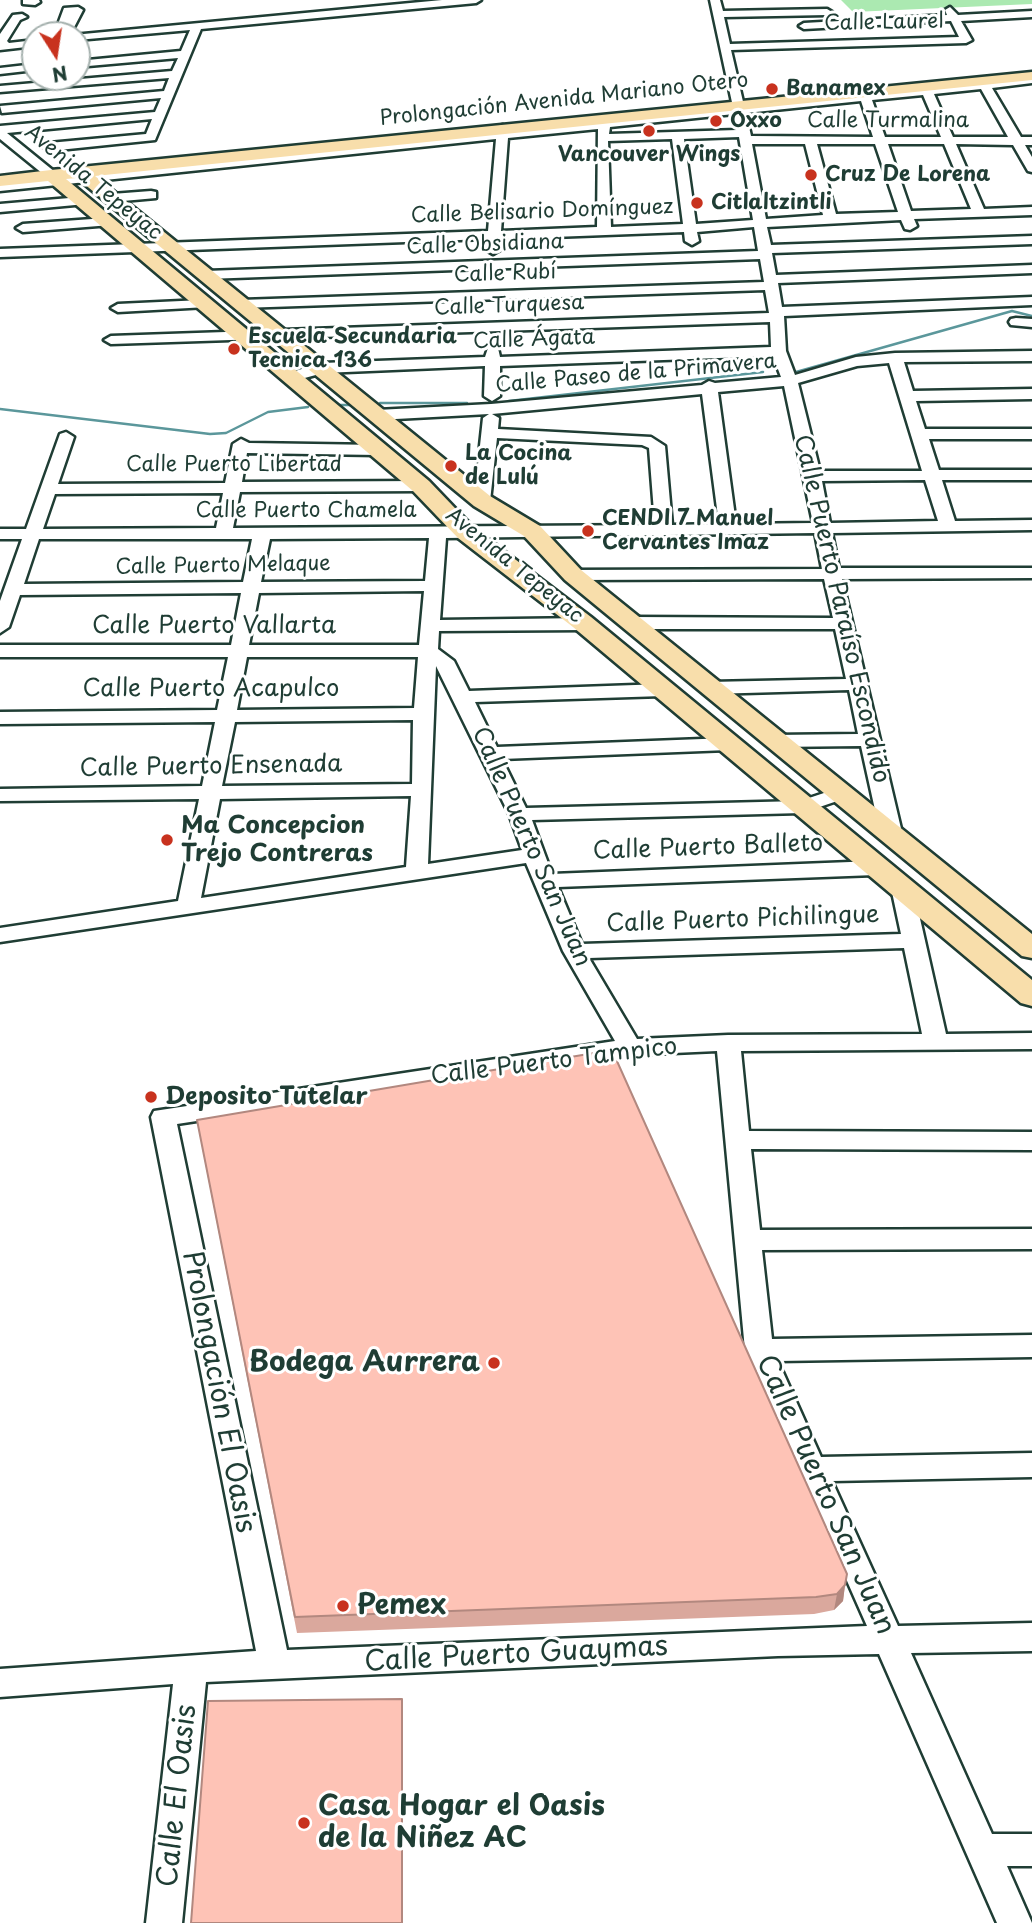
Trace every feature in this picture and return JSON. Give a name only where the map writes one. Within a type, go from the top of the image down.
[{"type":"main road","name":"Prolongación Avenida Mariano Otero","points":[[0,182],[1032,78]]},
{"type":"main road","name":"Avenida Tepeyac","points":[[85,173],[171,247],[482,501],[532,531],[573,575],[631,624],[1032,949]]},
{"type":"main road","name":"Avenida Tepeyac","points":[[52,177],[421,486],[466,533],[585,624],[903,892],[1032,996]]},
{"type":"street","points":[[74,0],[72,5],[76,6],[82,0]]},
{"type":"street","points":[[91,36],[352,6],[476,0]]},
{"type":"street","points":[[715,0],[771,283],[779,352],[790,381]]},
{"type":"street","points":[[793,0],[804,26],[807,45]]},
{"type":"street","points":[[718,14],[842,11]]},
{"type":"street","points":[[804,26],[953,15],[1032,14]]},
{"type":"street","points":[[953,15],[965,36]]},
{"type":"street","points":[[49,147],[151,137],[197,25]]},
{"type":"street","points":[[3,45],[14,29]]},
{"type":"street","name":"Calle Laurel","points":[[725,47],[965,36],[977,31]]},
{"type":"street","points":[[3,45],[21,44]]},
{"type":"street","name":"Calle Laurel","points":[[807,45],[810,61]]},
{"type":"street","points":[[91,63],[184,54]]},
{"type":"street","points":[[0,71],[21,69]]},
{"type":"street","points":[[0,89],[176,74]]},
{"type":"street","name":"Prolongación Avenida Mariano Otero","points":[[503,132],[605,124],[737,108],[866,99],[887,93],[985,85],[1032,78]]},
{"type":"street","points":[[985,85],[1015,124],[1018,141],[1032,168]]},
{"type":"street","points":[[927,91],[979,212]]},
{"type":"street","points":[[1,108],[168,94]]},
{"type":"street","points":[[866,99],[947,320]]},
{"type":"street","name":"Avenida Tepeyac","points":[[1,108],[85,173]]},
{"type":"street","points":[[0,131],[160,115]]},
{"type":"street","points":[[604,231],[602,138],[605,124]]},
{"type":"street","name":"Avenida Tepeyac","points":[[0,131],[52,177]]},
{"type":"street","points":[[482,501],[491,433],[493,235],[503,132]]},
{"type":"street","points":[[678,135],[712,379],[728,529]]},
{"type":"street","name":"Calle Turmalina","points":[[602,138],[678,135],[810,141],[1032,141]]},
{"type":"street","points":[[810,141],[831,218]]},
{"type":"street","points":[[0,152],[21,150]]},
{"type":"street","points":[[112,198],[151,195]]},
{"type":"street","points":[[0,208],[81,201]]},
{"type":"street","name":"Calle Belisario Domínguez","points":[[0,253],[691,228],[906,214],[1032,211]]},
{"type":"street","points":[[23,228],[106,222]]},
{"type":"street","name":"Calle Obsidiana","points":[[206,275],[695,259],[765,252],[928,274],[1032,240]]},
{"type":"street","name":"Calle Rubí","points":[[241,304],[704,321],[771,283],[1032,269]]},
{"type":"street","name":"Calle Turquesa","points":[[111,340],[279,335],[493,312],[704,321],[776,315],[928,274],[1032,301]]},
{"type":"street","points":[[118,308],[202,304]]},
{"type":"street","name":"Calle Ágata","points":[[290,377],[322,368],[492,363],[704,321],[779,352]]},
{"type":"street","points":[[1016,321],[1032,323]]},
{"type":"street","name":"Calle Paseo de la Primavera","points":[[377,415],[712,379],[790,381],[856,362],[895,358],[1032,356]]},
{"type":"street","points":[[895,358],[948,526]]},
{"type":"street","name":"Calle Puerto Paraíso Escondido","points":[[790,381],[892,837]]},
{"type":"street","points":[[907,396],[1032,394]]},
{"type":"street","points":[[491,433],[645,440],[654,443],[657,446],[664,529]]},
{"type":"street","points":[[919,434],[1032,434]]},
{"type":"street","points":[[0,625],[10,581],[32,534],[65,437]]},
{"type":"street","points":[[223,534],[241,446],[378,450]]},
{"type":"street","points":[[813,476],[1032,475]]},
{"type":"street","name":"Calle Puerto Libertad","points":[[48,489],[421,486]]},
{"type":"street","name":"Calle Puerto Chamela","points":[[0,534],[466,533],[1032,525]]},
{"type":"street","points":[[417,872],[423,714],[438,533]]},
{"type":"street","points":[[188,907],[262,534]]},
{"type":"street","points":[[573,575],[832,576],[1032,573]]},
{"type":"street","name":"Calle Puerto Melaque","points":[[10,581],[251,588],[434,586]]},
{"type":"street","points":[[430,625],[585,624]]},
{"type":"street","points":[[631,624],[844,624]]},
{"type":"street","name":"Calle Puerto Vallarta","points":[[0,651],[428,651]]},
{"type":"street","name":"Calle Puerto San Juan","points":[[428,651],[447,665],[519,814],[574,951],[630,1047]]},
{"type":"street","points":[[710,688],[857,684]]},
{"type":"street","points":[[462,696],[663,690]]},
{"type":"street","name":"Calle Puerto Acapulco","points":[[0,718],[423,714]]},
{"type":"street","points":[[775,741],[870,740]]},
{"type":"street","points":[[491,753],[728,744]]},
{"type":"street","name":"Calle Puerto Ensenada","points":[[0,795],[422,790]]},
{"type":"street","points":[[519,814],[802,807],[839,794]]},
{"type":"street","points":[[0,935],[534,855]]},
{"type":"street","name":"Calle Puerto Balleto","points":[[544,881],[875,867]]},
{"type":"street","points":[[903,892],[936,1042]]},
{"type":"street","name":"Calle Puerto Pichilingue","points":[[574,951],[914,941]]},
{"type":"street","name":"Calle Puerto Tampico","points":[[163,1117],[630,1047],[728,1043],[1032,1041]]},
{"type":"street","name":"Calle Puerto San Juan","points":[[728,1043],[759,1350],[1015,1923]]},
{"type":"street","name":"Prolongación El Oasis","points":[[163,1117],[275,1666]]},
{"type":"street","points":[[737,1140],[1032,1142]]},
{"type":"street","points":[[748,1240],[1032,1239]]},
{"type":"street","points":[[759,1350],[1032,1346]]},
{"type":"street","points":[[812,1469],[1032,1465]]},
{"type":"street","name":"Calle Puerto Guaymas","points":[[0,1683],[191,1668],[889,1639],[1032,1637]]},
{"type":"street","name":"Calle El Oasis","points":[[164,1923],[191,1668]]},
{"type":"street","points":[[983,1850],[1032,1850]]},
{"type":"green space","points":[[841,0],[1032,0],[1032,4],[853,12]]},
{"type":"building","name":"Bodega Aurrera","points":[[612,1050],[847,1574],[845,1585],[837,1594],[816,1597],[295,1617],[197,1120]]},
{"type":"building","name":"Casa Hogar el Oasis de la Niñez AC","points":[[402,1699],[402,1923],[191,1923],[208,1701]]},
{"type":"waterway","points":[[796,372],[1012,311],[1032,316]]},
{"type":"waterway","points":[[509,401],[763,372]]},
{"type":"waterway","points":[[380,403],[467,403]]},
{"type":"waterway","points":[[335,405],[351,405]]},
{"type":"waterway","points":[[0,409],[210,434],[226,433],[268,412],[308,407]]},
{"type":"place","name":"Banamex","points":[[772,89]]},
{"type":"place","name":"Oxxo","points":[[716,121]]},
{"type":"place","name":"Vancouver Wings","points":[[649,131]]},
{"type":"place","name":"Cruz De Lorena","points":[[811,175]]},
{"type":"place","name":"Citlaltzintli","points":[[697,203]]},
{"type":"place","name":"Escuela Secundaria Tecnica 136","points":[[234,349]]},
{"type":"place","name":"La Cocina de Lulú","points":[[451,466]]},
{"type":"place","name":"CENDI 7 Manuel Cervantes Imaz","points":[[588,531]]},
{"type":"place","name":"Ma Concepcion Trejo Contreras","points":[[167,840]]},
{"type":"place","name":"Deposito Tutelar","points":[[151,1097]]},
{"type":"place","name":"Bodega Aurrera","points":[[494,1363]]},
{"type":"place","name":"Pemex","points":[[343,1606]]},
{"type":"place","name":"Casa Hogar el Oasis de la Niñez AC","points":[[304,1823]]}]
